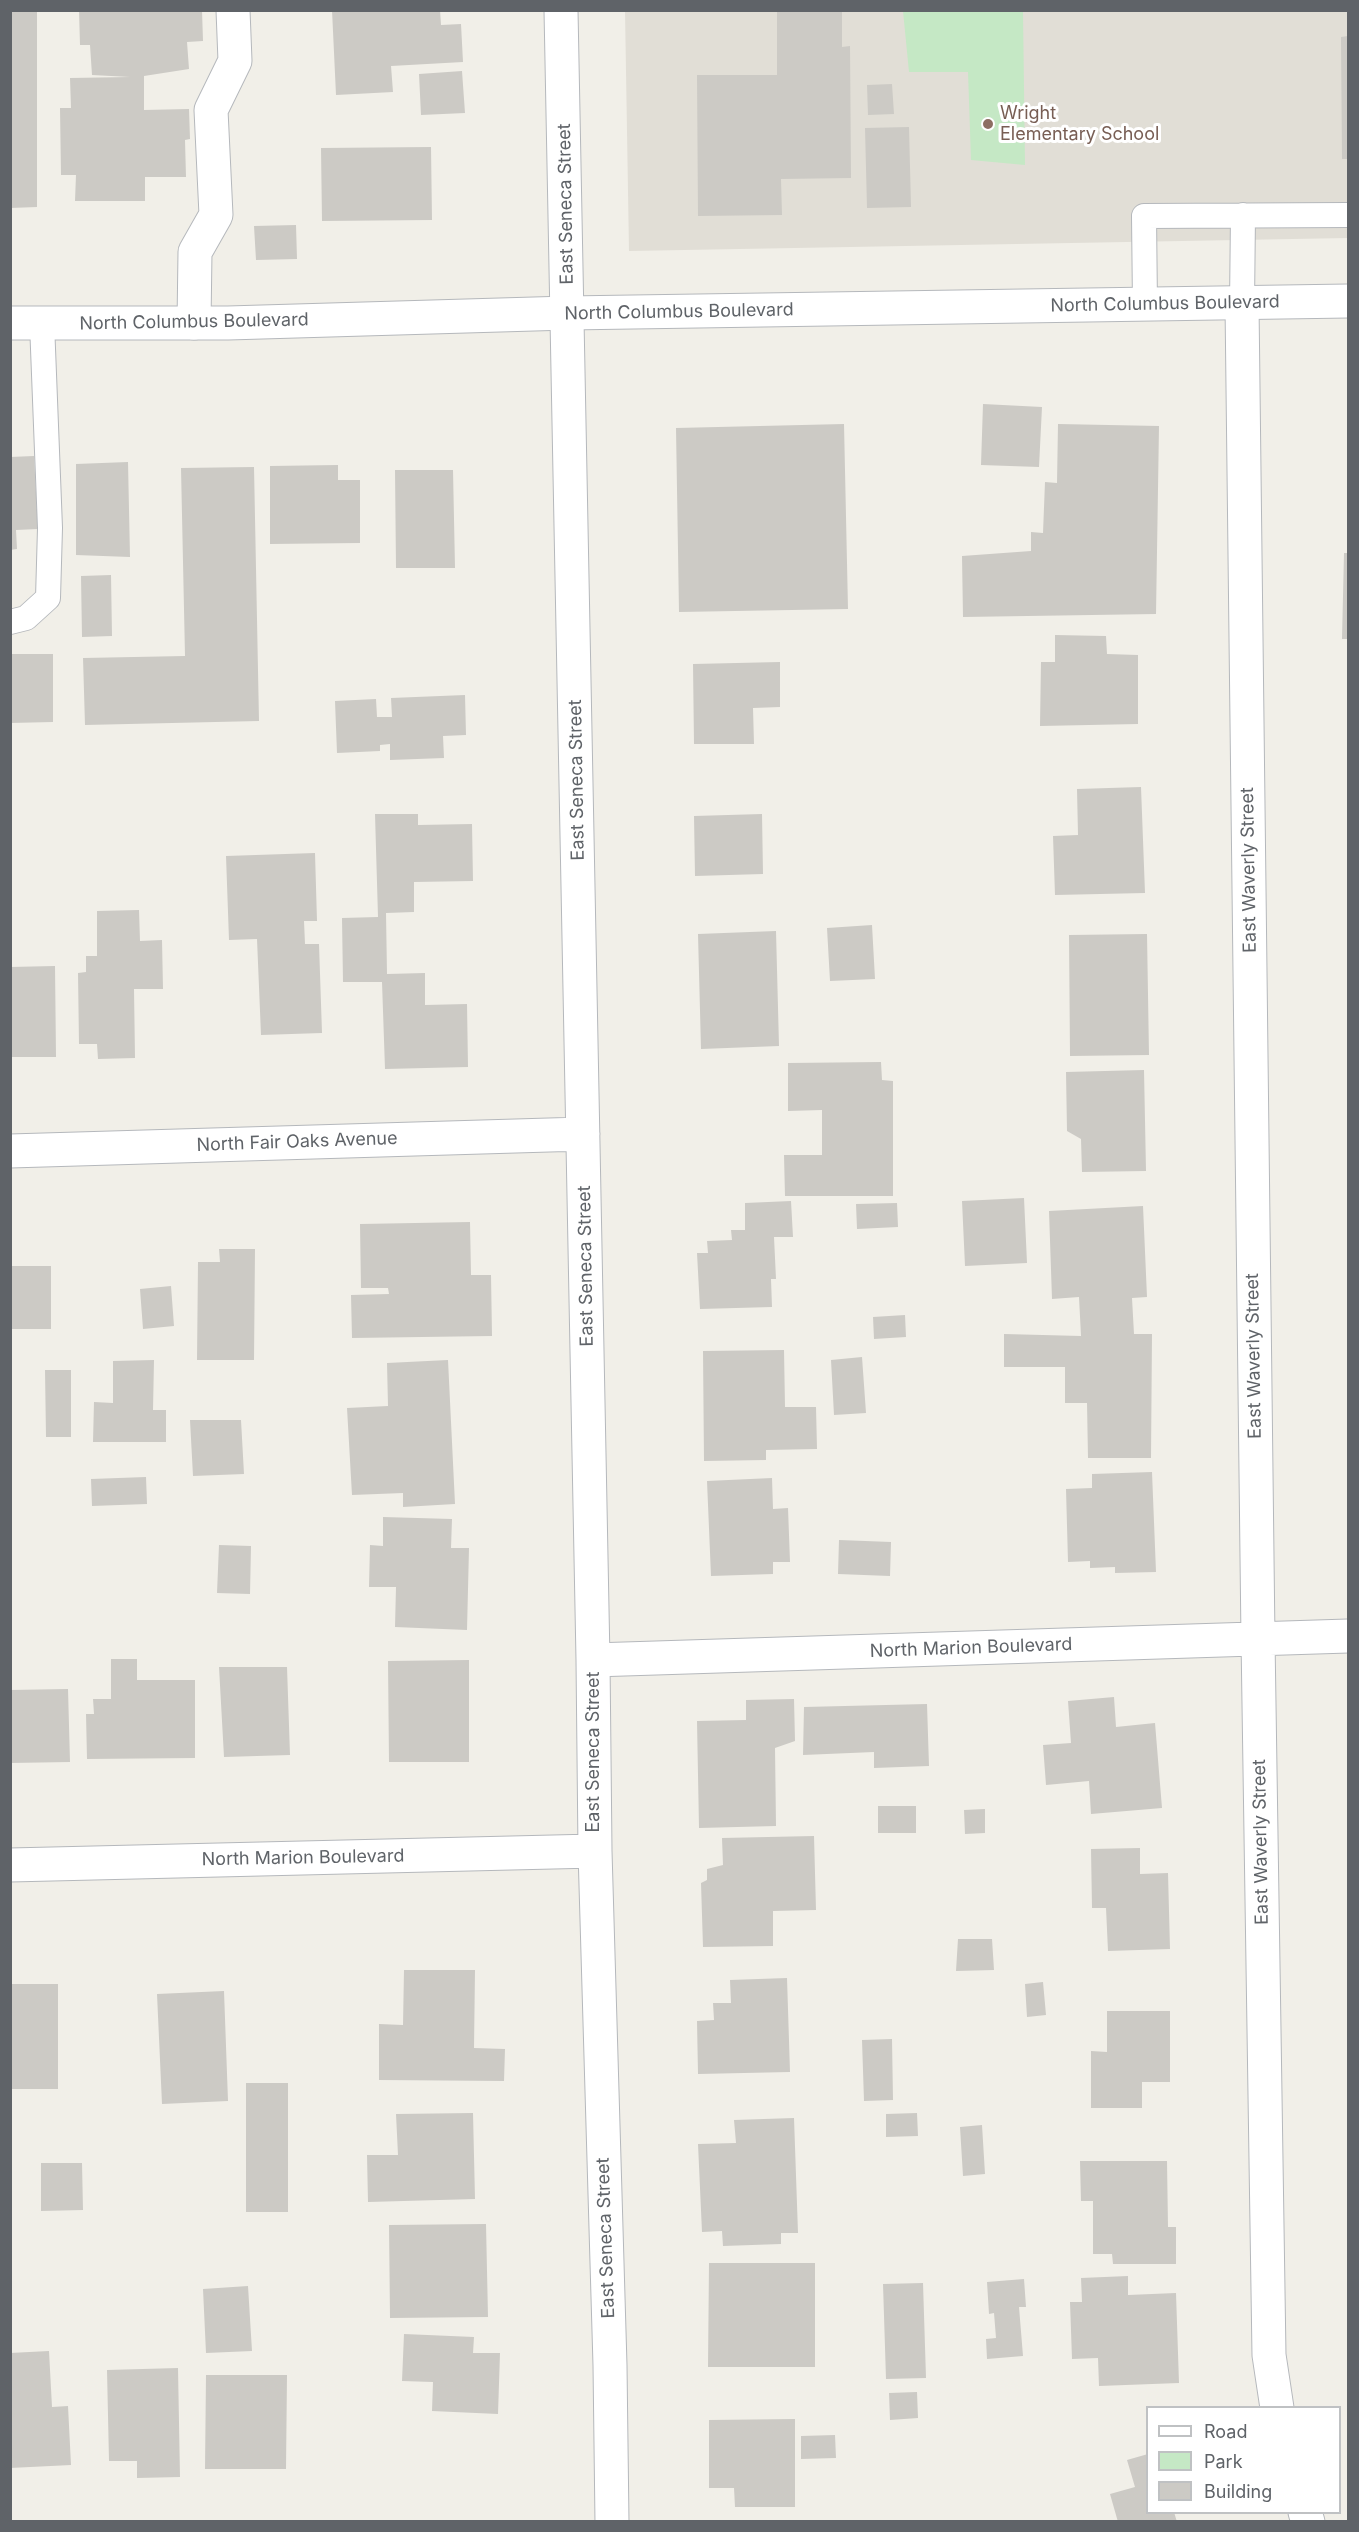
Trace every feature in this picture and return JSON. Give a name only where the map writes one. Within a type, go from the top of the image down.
[{"type":"street","points":[[194,323],[195,252],[216,215],[211,110],[235,62],[233,10]]},
{"type":"street","name":"East Seneca Street","points":[[561,10],[584,1134],[595,1851],[612,2522]]},
{"type":"street","name":"North Columbus Boulevard","points":[[26,323],[194,323],[568,313],[1348,301]]},
{"type":"street","name":"East Waverly Street","points":[[1242,304],[1269,2355],[1277,2406]]},
{"type":"street","name":"North Fair Oaks Avenue","points":[[10,1151],[584,1134]]},
{"type":"street","name":"North Marion Boulevard","points":[[593,1660],[1348,1636]]},
{"type":"street","name":"North Marion Boulevard","points":[[10,1865],[595,1851]]},
{"type":"lane","points":[[1145,305],[1144,216],[1348,214]]},
{"type":"lane","points":[[1242,304],[1243,215]]},
{"type":"lane","points":[[10,622],[26,618],[48,598],[50,528],[26,323]]},
{"type":"shaded area","name":"Wright Elementary School","points":[[625,11],[1348,11],[1348,238],[629,251]]},
{"type":"green space","points":[[903,11],[1023,11],[1025,165],[971,160],[968,72],[909,72]]},
{"type":"building","points":[[10,10],[37,10],[37,207],[10,208]]},
{"type":"building","points":[[79,10],[202,10],[203,41],[187,42],[189,69],[144,76],[144,110],[189,109],[190,139],[185,140],[186,177],[145,177],[145,201],[75,201],[76,175],[61,175],[60,108],[71,108],[70,78],[130,77],[92,75],[90,45],[80,45]]},
{"type":"building","points":[[332,10],[440,10],[441,25],[461,24],[463,62],[391,66],[393,92],[336,95]]},
{"type":"building","points":[[777,10],[842,10],[842,47],[850,46],[851,178],[781,179],[782,215],[698,216],[697,75],[777,75]]},
{"type":"building","points":[[1348,36],[1348,159],[1342,159],[1341,37]]},
{"type":"building","points":[[462,71],[465,113],[421,115],[419,74]]},
{"type":"building","points":[[892,84],[894,114],[868,115],[867,85]]},
{"type":"building","points":[[909,127],[911,207],[867,208],[865,128]]},
{"type":"building","points":[[431,147],[432,220],[322,221],[321,148]]},
{"type":"building","points":[[296,225],[297,259],[256,260],[254,226]]},
{"type":"building","points":[[983,404],[1042,407],[1039,467],[981,465]]},
{"type":"building","points":[[844,424],[848,609],[679,612],[676,428]]},
{"type":"building","points":[[1058,424],[1159,426],[1156,614],[963,617],[962,556],[1031,551],[1031,532],[1043,533],[1045,482],[1057,483]]},
{"type":"building","points":[[34,456],[38,529],[16,530],[17,549],[10,550],[10,457]]},
{"type":"building","points":[[128,462],[130,557],[76,555],[76,464]]},
{"type":"building","points":[[338,465],[338,480],[360,480],[360,543],[270,544],[270,466]]},
{"type":"building","points":[[254,467],[259,721],[85,725],[83,658],[185,656],[181,468]]},
{"type":"building","points":[[395,470],[453,470],[455,568],[396,568]]},
{"type":"building","points":[[1344,553],[1348,553],[1348,639],[1342,639]]},
{"type":"building","points":[[111,575],[112,636],[82,637],[81,576]]},
{"type":"building","points":[[1055,635],[1106,636],[1107,654],[1138,655],[1138,724],[1040,726],[1041,662],[1055,662]]},
{"type":"building","points":[[10,654],[53,654],[53,722],[10,723]]},
{"type":"building","points":[[780,662],[780,707],[753,708],[754,744],[694,744],[693,664]]},
{"type":"building","points":[[465,695],[466,735],[443,736],[444,758],[390,760],[390,744],[380,745],[380,751],[337,753],[335,701],[376,699],[377,717],[392,717],[391,698]]},
{"type":"building","points":[[1141,787],[1145,893],[1055,895],[1053,836],[1078,835],[1077,789]]},
{"type":"building","points":[[375,814],[418,814],[418,825],[472,824],[473,881],[414,882],[414,912],[386,913],[387,974],[425,973],[425,1005],[467,1004],[468,1067],[385,1069],[382,982],[343,982],[342,918],[378,917]]},
{"type":"building","points":[[762,814],[763,874],[695,876],[694,816]]},
{"type":"building","points":[[315,853],[317,921],[304,921],[305,944],[319,944],[322,1033],[261,1035],[257,939],[229,940],[226,856]]},
{"type":"building","points":[[139,910],[140,941],[162,940],[163,989],[134,989],[135,1058],[98,1059],[97,1044],[79,1044],[78,973],[86,972],[86,956],[97,956],[97,911]]},
{"type":"building","points":[[872,925],[875,979],[830,981],[827,928]]},
{"type":"building","points":[[776,931],[779,1046],[701,1049],[698,934]]},
{"type":"building","points":[[1147,934],[1149,1055],[1070,1056],[1069,935]]},
{"type":"building","points":[[55,966],[56,1057],[10,1057],[10,967]]},
{"type":"building","points":[[881,1062],[882,1080],[893,1081],[893,1196],[785,1196],[784,1155],[822,1155],[822,1110],[788,1111],[788,1063]]},
{"type":"building","points":[[1144,1070],[1146,1171],[1082,1172],[1081,1139],[1067,1131],[1066,1072]]},
{"type":"building","points":[[1024,1198],[1027,1263],[965,1266],[962,1201]]},
{"type":"building","points":[[791,1201],[793,1237],[774,1237],[776,1279],[771,1279],[772,1307],[700,1309],[697,1253],[708,1253],[707,1241],[732,1240],[731,1230],[745,1230],[745,1203]]},
{"type":"building","points":[[897,1203],[898,1227],[857,1229],[856,1204]]},
{"type":"building","points":[[1143,1206],[1147,1297],[1132,1298],[1134,1334],[1152,1334],[1151,1458],[1088,1458],[1087,1403],[1065,1403],[1065,1367],[1004,1367],[1004,1334],[1081,1336],[1079,1297],[1052,1299],[1049,1211]]},
{"type":"building","points":[[470,1222],[471,1275],[491,1275],[492,1336],[352,1338],[351,1295],[389,1294],[388,1288],[361,1288],[360,1224]]},
{"type":"building","points":[[219,1249],[255,1249],[254,1360],[197,1360],[198,1262],[220,1262]]},
{"type":"building","points":[[10,1266],[51,1266],[51,1329],[10,1329]]},
{"type":"building","points":[[171,1286],[174,1326],[143,1329],[140,1289]]},
{"type":"building","points":[[905,1315],[906,1337],[874,1339],[873,1317]]},
{"type":"building","points":[[784,1350],[785,1407],[816,1407],[817,1449],[766,1450],[766,1460],[704,1461],[703,1351]]},
{"type":"building","points":[[862,1357],[866,1413],[834,1415],[831,1360]]},
{"type":"building","points":[[154,1360],[153,1410],[166,1410],[166,1442],[93,1442],[94,1402],[113,1403],[113,1361]]},
{"type":"building","points":[[448,1360],[455,1504],[403,1507],[403,1493],[352,1495],[347,1408],[388,1406],[387,1363]]},
{"type":"building","points":[[45,1370],[71,1370],[71,1437],[46,1437]]},
{"type":"building","points":[[190,1420],[241,1420],[244,1474],[193,1476]]},
{"type":"building","points":[[1152,1472],[1156,1572],[1115,1573],[1115,1567],[1090,1568],[1090,1561],[1068,1562],[1066,1489],[1092,1488],[1092,1474]]},
{"type":"building","points":[[146,1477],[147,1504],[92,1506],[91,1479]]},
{"type":"building","points":[[772,1478],[773,1509],[788,1508],[790,1562],[773,1562],[773,1574],[711,1576],[707,1481]]},
{"type":"building","points":[[383,1517],[452,1519],[451,1548],[469,1548],[467,1630],[395,1627],[396,1587],[369,1587],[370,1545],[383,1546]]},
{"type":"building","points":[[839,1540],[891,1542],[890,1576],[838,1574]]},
{"type":"building","points":[[219,1545],[251,1546],[250,1594],[217,1593]]},
{"type":"building","points":[[111,1659],[137,1659],[137,1680],[195,1680],[195,1758],[87,1759],[86,1714],[94,1714],[93,1699],[111,1699]]},
{"type":"building","points":[[469,1660],[469,1762],[389,1762],[388,1661]]},
{"type":"building","points":[[219,1667],[287,1667],[290,1755],[224,1757]]},
{"type":"building","points":[[68,1689],[70,1762],[10,1763],[10,1690]]},
{"type":"building","points":[[1114,1697],[1116,1727],[1155,1723],[1162,1808],[1091,1814],[1089,1781],[1046,1785],[1043,1745],[1071,1743],[1068,1701]]},
{"type":"building","points":[[794,1699],[795,1741],[775,1748],[776,1826],[699,1828],[697,1721],[746,1720],[746,1700]]},
{"type":"building","points":[[927,1704],[929,1766],[874,1768],[874,1752],[803,1755],[804,1707]]},
{"type":"building","points":[[878,1806],[916,1806],[916,1833],[878,1833]]},
{"type":"building","points":[[985,1809],[985,1833],[965,1834],[964,1810]]},
{"type":"building","points":[[814,1836],[816,1910],[773,1911],[773,1946],[703,1947],[701,1883],[707,1880],[707,1869],[723,1865],[722,1838]]},
{"type":"building","points":[[1140,1848],[1140,1874],[1168,1873],[1170,1949],[1108,1951],[1106,1908],[1092,1908],[1091,1849]]},
{"type":"building","points":[[958,1939],[992,1939],[994,1970],[956,1971]]},
{"type":"building","points":[[404,1970],[475,1970],[474,2048],[505,2049],[504,2081],[379,2080],[379,2024],[403,2025]]},
{"type":"building","points":[[787,1978],[790,2072],[698,2074],[697,2021],[714,2020],[713,2003],[731,2003],[730,1980]]},
{"type":"building","points":[[1043,1982],[1046,2015],[1027,2017],[1025,1984]]},
{"type":"building","points":[[10,1984],[58,1984],[58,2089],[10,2089]]},
{"type":"building","points":[[224,1991],[228,2101],[162,2104],[157,1994]]},
{"type":"building","points":[[1107,2011],[1170,2011],[1170,2082],[1142,2082],[1142,2108],[1091,2108],[1091,2051],[1107,2052]]},
{"type":"building","points":[[892,2039],[893,2100],[864,2101],[862,2040]]},
{"type":"building","points":[[246,2083],[288,2083],[288,2212],[246,2212]]},
{"type":"building","points":[[473,2113],[475,2199],[368,2202],[367,2155],[398,2155],[396,2114]]},
{"type":"building","points":[[917,2113],[918,2136],[886,2137],[886,2114]]},
{"type":"building","points":[[794,2118],[798,2233],[781,2233],[781,2244],[723,2246],[722,2231],[702,2232],[698,2144],[736,2143],[734,2120]]},
{"type":"building","points":[[982,2125],[985,2174],[963,2176],[960,2127]]},
{"type":"building","points":[[1080,2161],[1167,2161],[1168,2227],[1176,2227],[1176,2264],[1113,2264],[1112,2254],[1093,2254],[1093,2201],[1081,2201]]},
{"type":"building","points":[[41,2163],[82,2163],[83,2210],[41,2211]]},
{"type":"building","points":[[486,2224],[488,2317],[390,2318],[389,2225]]},
{"type":"building","points":[[709,2263],[815,2263],[815,2367],[708,2367]]},
{"type":"building","points":[[1128,2276],[1128,2295],[1176,2293],[1179,2383],[1099,2386],[1098,2358],[1072,2359],[1070,2302],[1082,2302],[1081,2278]]},
{"type":"building","points":[[1024,2279],[1026,2307],[1019,2307],[1023,2356],[987,2359],[986,2339],[996,2338],[994,2313],[989,2314],[987,2282]]},
{"type":"building","points":[[923,2283],[926,2378],[886,2379],[883,2284]]},
{"type":"building","points":[[248,2286],[252,2351],[206,2353],[203,2289]]},
{"type":"building","points":[[404,2334],[474,2337],[473,2353],[500,2353],[498,2414],[432,2411],[433,2382],[402,2381]]},
{"type":"building","points":[[49,2351],[52,2407],[68,2406],[71,2465],[10,2468],[10,2353]]},
{"type":"building","points":[[178,2368],[180,2477],[137,2478],[137,2461],[109,2461],[107,2370]]},
{"type":"building","points":[[206,2375],[287,2375],[286,2469],[205,2469]]},
{"type":"building","points":[[917,2392],[918,2418],[890,2420],[889,2393]]},
{"type":"building","points":[[795,2419],[795,2507],[735,2507],[734,2488],[709,2488],[709,2420]]},
{"type":"building","points":[[835,2435],[836,2458],[801,2459],[801,2436]]},
{"type":"building","points":[[1146,2455],[1146,2514],[1175,2514],[1177,2522],[1118,2522],[1110,2494],[1135,2487],[1127,2460]]},
{"type":"place","name":"Wright Elementary School","points":[[988,124]]}]
